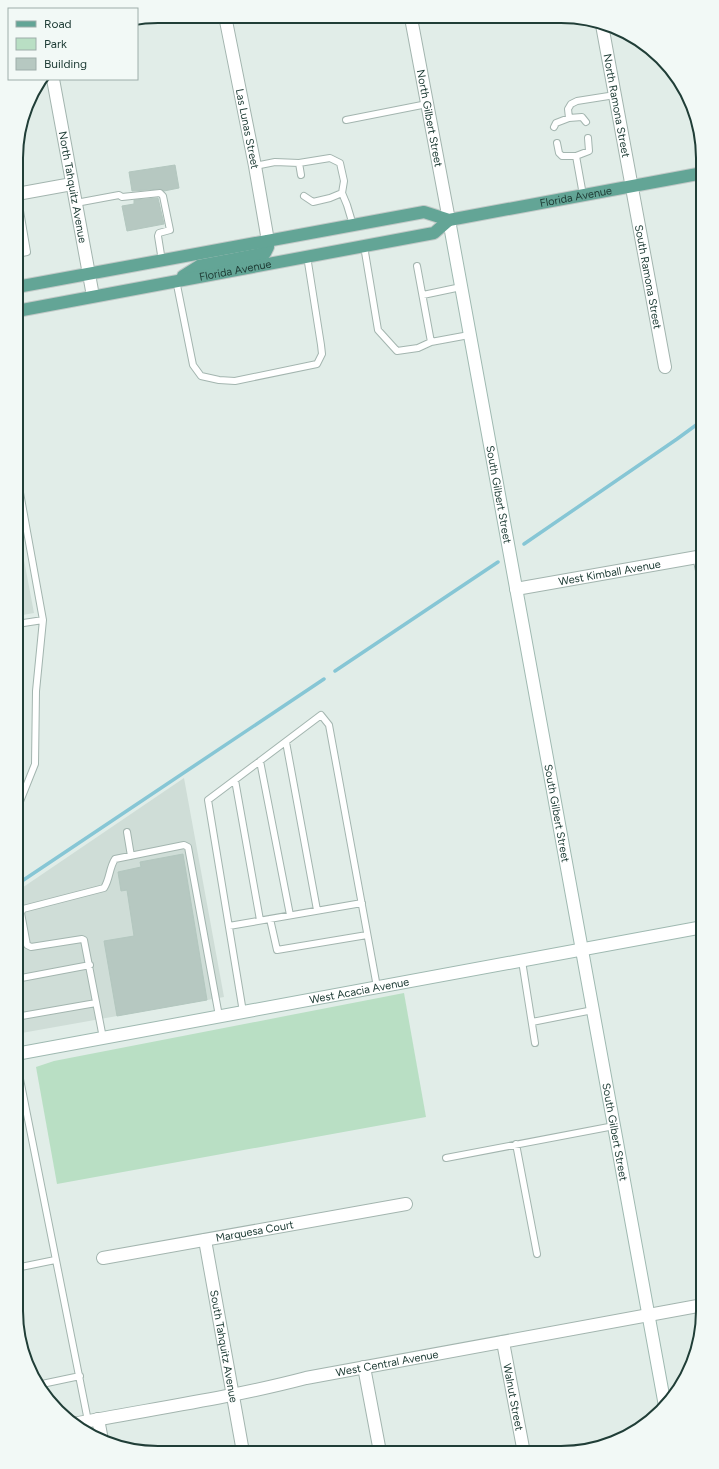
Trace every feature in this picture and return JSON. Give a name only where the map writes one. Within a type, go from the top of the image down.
[{"type":"main road","name":"Florida Avenue","points":[[23,286],[424,212],[448,220],[696,174]]},
{"type":"main road","name":"Florida Avenue","points":[[23,309],[434,232],[448,220]]},
{"type":"main road","points":[[176,280],[199,266],[265,253],[268,247],[268,241]]},
{"type":"street","name":"Las Lunas Street","points":[[226,23],[255,166],[268,241]]},
{"type":"street","name":"North Gilbert Street","points":[[412,23],[448,220]]},
{"type":"street","name":"North Ramona Street","points":[[603,29],[632,186]]},
{"type":"street","name":"North Tahquitz Avenue","points":[[53,80],[93,296]]},
{"type":"street","points":[[23,193],[72,184]]},
{"type":"street","name":"South Ramona Street","points":[[632,186],[664,367]]},
{"type":"street","name":"South Gilbert Street","points":[[448,220],[664,1398]]},
{"type":"street","name":"West Kimball Avenue","points":[[516,589],[696,557]]},
{"type":"street","name":"West Acacia Avenue","points":[[23,1053],[696,928]]},
{"type":"street","name":"Marquesa Court","points":[[102,1258],[406,1204]]},
{"type":"street","name":"South Tahquitz Avenue","points":[[205,1240],[242,1446]]},
{"type":"street","name":"West Central Avenue","points":[[82,1422],[233,1395],[306,1378],[364,1367],[696,1306]]},
{"type":"street","name":"Walnut Street","points":[[503,1342],[523,1446]]},
{"type":"street","points":[[364,1367],[379,1446]]},
{"type":"street","points":[[93,1420],[99,1432]]},
{"type":"lane","points":[[569,118],[568,109],[571,104],[577,101],[615,95]]},
{"type":"lane","points":[[346,120],[427,104]]},
{"type":"lane","points":[[554,127],[556,123],[569,118],[582,118],[586,122]]},
{"type":"lane","points":[[557,143],[559,153],[562,156],[576,156],[589,151],[588,138]]},
{"type":"lane","points":[[576,156],[583,195]]},
{"type":"lane","points":[[255,166],[275,162],[299,164],[330,158],[340,163],[344,181],[342,193],[353,225]]},
{"type":"lane","points":[[299,164],[301,175]]},
{"type":"lane","points":[[76,203],[118,195],[122,197],[160,193],[170,230],[159,234],[158,236],[162,261]]},
{"type":"lane","points":[[304,196],[313,202],[330,198],[342,193]]},
{"type":"lane","points":[[23,228],[27,252],[23,253]]},
{"type":"lane","points":[[364,246],[378,330],[397,351],[418,348],[431,342],[470,335]]},
{"type":"lane","points":[[176,280],[193,365],[201,376],[219,380],[235,381],[317,364],[322,354],[307,256]]},
{"type":"lane","points":[[417,266],[431,342]]},
{"type":"lane","points":[[423,295],[461,287]]},
{"type":"lane","points":[[23,511],[42,620],[36,691],[35,764],[23,792]]},
{"type":"lane","points":[[23,623],[42,620]]},
{"type":"lane","points":[[243,1012],[208,800],[321,715],[329,724],[377,987]]},
{"type":"lane","points":[[286,742],[317,910]]},
{"type":"lane","points":[[260,761],[290,915]]},
{"type":"lane","points":[[235,780],[260,920]]},
{"type":"lane","points":[[127,832],[131,856]]},
{"type":"lane","points":[[23,909],[104,888],[108,882],[111,865],[115,859],[184,845],[188,847],[219,1016]]},
{"type":"lane","points":[[229,926],[362,902]]},
{"type":"lane","points":[[270,919],[277,950],[368,935]]},
{"type":"lane","points":[[23,920],[27,946],[31,947],[82,939],[84,940],[103,1038]]},
{"type":"lane","points":[[522,961],[535,1043]]},
{"type":"lane","points":[[23,978],[90,965]]},
{"type":"lane","points":[[23,1016],[96,1003]]},
{"type":"lane","points":[[532,1022],[593,1010]]},
{"type":"lane","points":[[23,1088],[55,1260],[80,1376],[93,1420]]},
{"type":"lane","points":[[446,1158],[614,1126]]},
{"type":"lane","points":[[516,1144],[537,1254]]},
{"type":"lane","points":[[23,1267],[55,1260]]},
{"type":"lane","points":[[44,1383],[80,1376]]},
{"type":"shaded area","points":[[23,555],[34,613],[23,615]]},
{"type":"shaded area","points":[[184,778],[224,997],[23,1033],[23,887]]},
{"type":"green space","points":[[404,993],[426,1117],[57,1184],[36,1067],[54,1061]]},
{"type":"building","points":[[175,165],[179,188],[164,191],[160,189],[132,191],[129,172]]},
{"type":"building","points":[[158,198],[164,224],[127,231],[122,206],[134,204],[134,200]]},
{"type":"building","points":[[183,854],[207,1000],[117,1016],[104,941],[134,936],[127,890],[121,891],[118,872],[141,867],[140,862]]},
{"type":"waterway","points":[[524,544],[696,425]]},
{"type":"waterway","points":[[335,671],[498,562]]},
{"type":"waterway","points":[[23,880],[324,679]]}]
